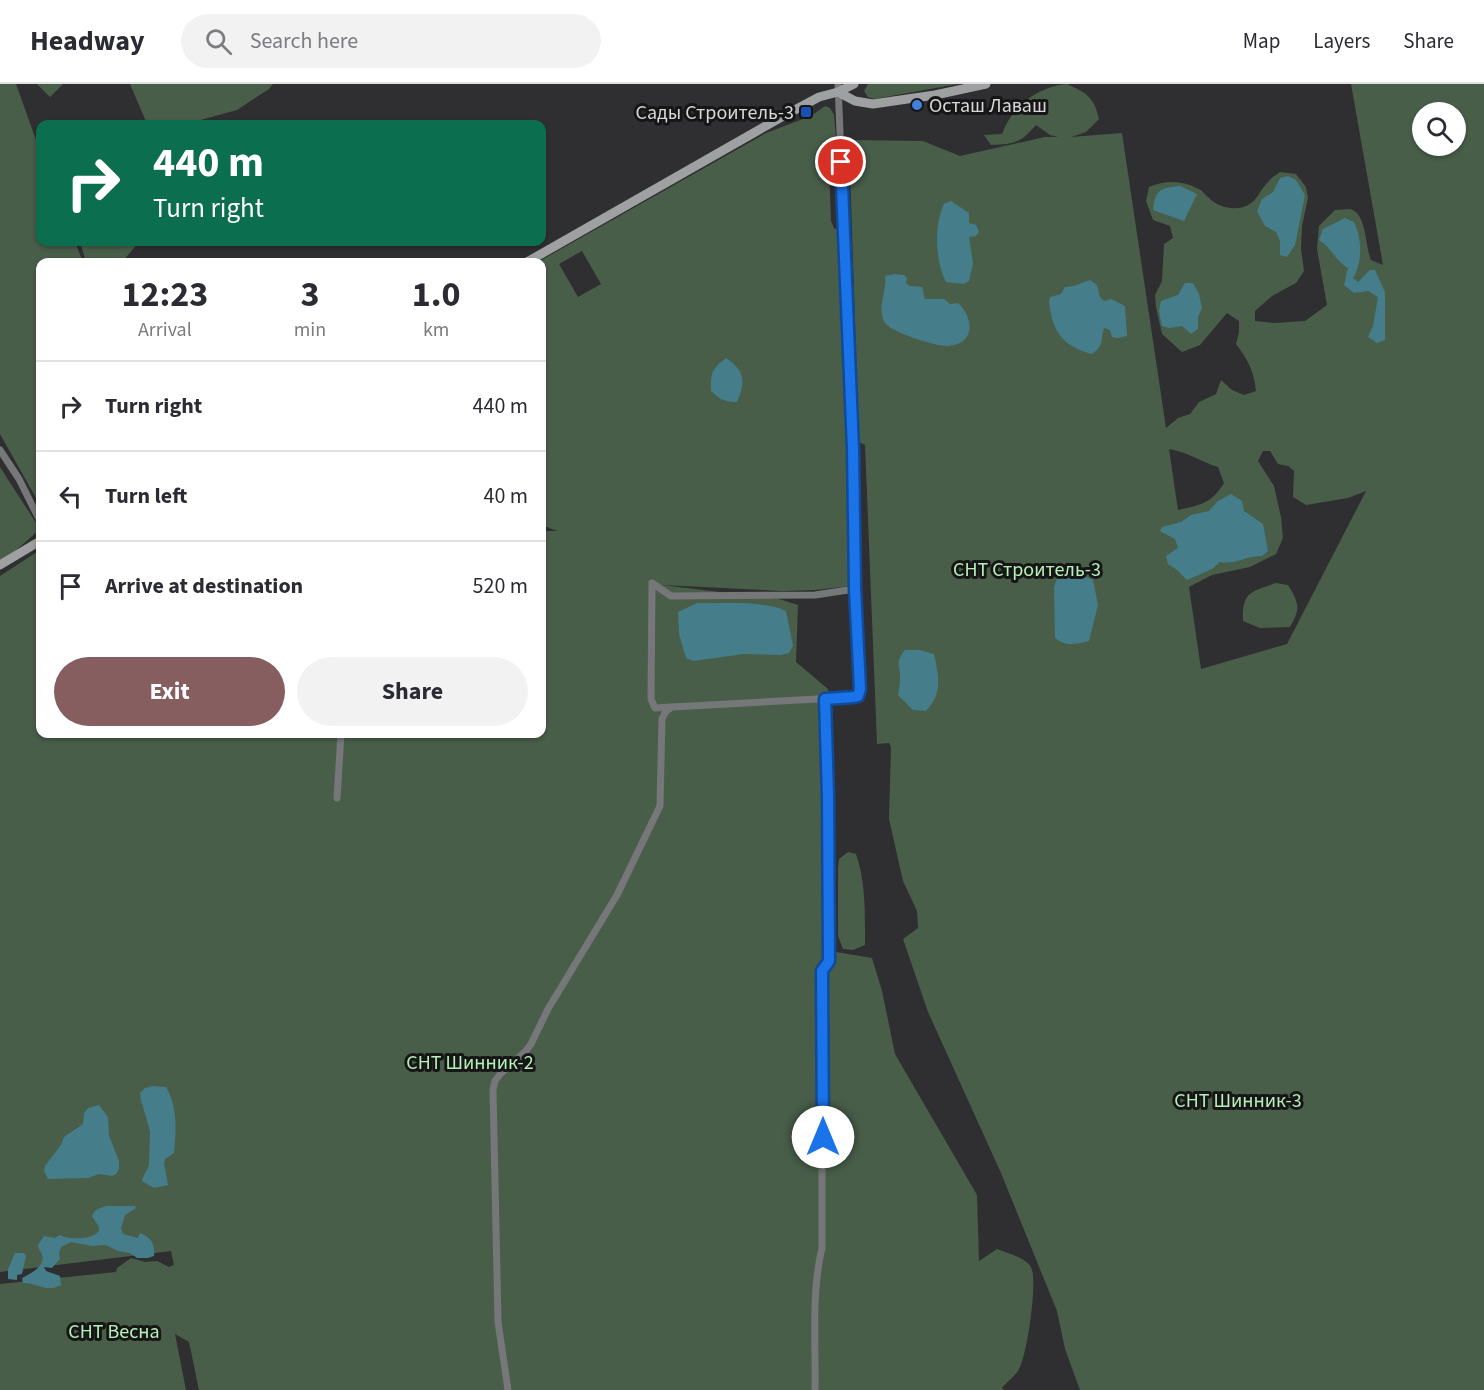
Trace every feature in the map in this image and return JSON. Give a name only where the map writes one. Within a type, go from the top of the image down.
[{"type":"street","points":[[534,258],[778,118],[838,88],[854,84]]},
{"type":"street","points":[[838,88],[855,101],[873,104],[935,95],[986,84]]},
{"type":"street","points":[[838,88],[853,449],[855,589],[860,689],[858,696],[655,708],[651,699],[652,583],[671,596],[815,595],[855,589]]},
{"type":"street","points":[[0,450],[19,479],[36,513]]},
{"type":"street","points":[[0,565],[36,543]]},
{"type":"street","points":[[815,1390],[818,1264],[822,1248],[822,971],[829,961],[825,699]]},
{"type":"street","points":[[508,1390],[498,1322],[494,1084],[501,1073],[531,1044],[548,1010],[617,895],[645,839],[660,806],[662,719],[666,711],[672,707]]},
{"type":"street","points":[[337,798],[341,738]]},
{"type":"green space","points":[[0,84],[16,84],[36,140],[36,246],[77,246],[81,258],[36,258],[36,498],[0,434]]},
{"type":"green space","points":[[37,84],[63,84],[50,97]]},
{"type":"green space","points":[[130,84],[273,84],[237,110],[201,120],[145,120]]},
{"type":"green space","points":[[868,84],[958,84],[874,99],[868,97],[864,91]]},
{"type":"green space","points":[[1067,84],[1080,90],[1092,101],[1099,119],[1086,132],[1071,137],[1122,133],[1166,428],[1178,418],[1190,414],[1199,402],[1216,394],[1221,380],[1232,390],[1244,395],[1256,391],[1250,366],[1236,344],[1239,321],[1227,313],[1200,345],[1182,352],[1162,334],[1155,295],[1162,281],[1164,244],[1173,238],[1170,226],[1153,220],[1146,201],[1149,187],[1168,182],[1186,184],[1200,190],[1217,204],[1227,208],[1238,208],[1251,203],[1266,184],[1280,172],[1296,174],[1306,187],[1308,198],[1302,226],[1301,249],[1304,271],[1296,283],[1272,296],[1255,311],[1255,321],[1274,323],[1305,321],[1327,305],[1317,249],[1319,226],[1335,210],[1350,209],[1356,212],[1363,223],[1371,260],[1383,265],[1351,84],[1484,84],[1484,1390],[1080,1390],[1065,1349],[1057,1311],[1001,1173],[928,1012],[903,939],[918,928],[917,911],[903,881],[889,819],[891,747],[889,743],[877,744],[865,445],[859,442],[849,140],[923,141],[960,156],[1045,137],[1058,137],[1050,135],[1036,125],[1026,136],[1011,143],[991,145],[984,135],[1002,134],[1006,124],[1019,107],[1046,89]],"holes":[[[1169,449],[1218,467],[1224,483],[1210,499],[1193,507],[1178,510]],[[1263,451],[1270,451],[1278,464],[1288,466],[1294,471],[1293,497],[1306,505],[1348,498],[1366,491],[1287,644],[1201,669],[1189,587],[1212,575],[1250,567],[1276,554],[1283,538],[1274,486],[1258,461]]]},
{"type":"green space","name":"СНТ Шинник-2","points":[[825,106],[830,108],[834,115],[836,139],[823,147],[829,166],[831,221],[834,228],[840,232],[851,586],[783,591],[662,585],[779,599],[798,605],[796,662],[828,689],[830,703],[836,952],[872,958],[882,991],[895,1054],[977,1195],[979,1261],[997,1249],[1027,1262],[1032,1270],[1030,1321],[1025,1352],[1018,1371],[1002,1388],[1004,1390],[199,1390],[189,1342],[175,1334],[186,1390],[0,1390],[0,1284],[116,1272],[117,1268],[131,1258],[145,1262],[157,1261],[169,1267],[174,1265],[171,1251],[0,1272],[0,576],[36,553],[36,738],[546,738],[546,531],[557,531],[546,527],[545,258],[766,133],[811,116]],"holes":[[[582,251],[601,284],[578,297],[559,264]]]},
{"type":"green space","points":[[81,246],[136,246],[126,258],[85,258]]},
{"type":"green space","points":[[0,467],[36,523],[36,533],[0,561]]},
{"type":"green space","points":[[1276,583],[1288,585],[1296,601],[1296,615],[1290,627],[1260,628],[1243,621],[1246,598],[1254,591]]},
{"type":"green space","points":[[848,852],[856,854],[862,876],[864,899],[865,945],[853,950],[843,949],[838,936],[839,859]]},
{"type":"water","points":[[1288,176],[1296,180],[1305,195],[1295,245],[1287,257],[1280,255],[1280,241],[1276,232],[1265,226],[1257,211],[1262,199],[1273,192],[1280,178]]},
{"type":"water","points":[[1180,186],[1197,194],[1184,221],[1153,210],[1155,198],[1160,191]]},
{"type":"water","points":[[951,201],[969,213],[969,223],[976,225],[979,232],[976,236],[969,237],[973,264],[969,281],[964,284],[946,282],[938,254],[937,232],[941,213],[944,204]]},
{"type":"water","points":[[1345,218],[1354,222],[1360,243],[1360,258],[1353,278],[1358,282],[1370,270],[1375,270],[1385,292],[1385,340],[1377,343],[1368,337],[1373,326],[1378,297],[1368,291],[1354,293],[1344,285],[1348,268],[1319,240],[1323,229]]},
{"type":"water","points":[[904,275],[907,278],[906,283],[910,286],[922,287],[925,299],[944,299],[950,304],[958,303],[964,309],[969,323],[967,336],[963,341],[956,345],[941,345],[913,338],[887,325],[881,310],[885,276]]},
{"type":"water","points":[[1090,280],[1097,285],[1100,297],[1104,301],[1111,299],[1125,306],[1127,336],[1112,337],[1110,330],[1104,328],[1100,345],[1092,354],[1073,347],[1060,336],[1050,312],[1049,301],[1050,297],[1061,294],[1065,287]]},
{"type":"water","points":[[1185,283],[1193,283],[1199,294],[1202,308],[1198,317],[1198,329],[1191,334],[1182,326],[1169,328],[1162,326],[1159,311],[1161,301],[1178,295]]},
{"type":"water","points":[[726,358],[737,367],[742,377],[742,388],[737,402],[723,400],[711,391],[713,372]]},
{"type":"water","points":[[1231,494],[1242,501],[1244,511],[1263,524],[1268,551],[1262,556],[1220,562],[1212,569],[1187,580],[1168,564],[1166,556],[1178,548],[1175,539],[1160,531],[1162,527],[1181,522],[1191,515],[1209,511],[1218,501]]},
{"type":"water","points":[[1080,574],[1093,580],[1098,605],[1089,641],[1067,644],[1055,638],[1054,587],[1057,579]]},
{"type":"water","points":[[697,603],[754,604],[786,611],[793,646],[789,653],[781,655],[744,654],[693,661],[686,658],[679,634],[678,612]]},
{"type":"water","points":[[905,650],[919,650],[934,654],[938,684],[935,697],[926,711],[913,710],[898,695],[899,662]]},
{"type":"water","points":[[166,1087],[173,1103],[176,1128],[174,1153],[165,1159],[164,1163],[168,1185],[154,1188],[142,1181],[149,1164],[150,1131],[140,1093],[145,1088]]},
{"type":"water","points":[[99,1105],[108,1117],[109,1136],[119,1161],[116,1174],[112,1176],[99,1174],[88,1178],[48,1179],[44,1171],[45,1166],[61,1145],[64,1137],[83,1124],[84,1113],[88,1108]]},
{"type":"water","points":[[107,1206],[135,1206],[136,1208],[125,1215],[121,1228],[123,1234],[138,1238],[140,1233],[150,1239],[154,1248],[154,1256],[137,1258],[130,1253],[118,1251],[106,1245],[92,1246],[71,1242],[61,1247],[60,1259],[52,1268],[44,1267],[46,1271],[60,1276],[61,1285],[46,1288],[23,1283],[22,1278],[42,1263],[43,1259],[38,1245],[44,1236],[86,1238],[96,1234],[99,1227],[92,1216],[98,1209]]},
{"type":"water","points":[[15,1253],[24,1253],[26,1256],[22,1274],[17,1275],[17,1280],[8,1279],[8,1269]]},
{"type":"place","name":"Осташ Лаваш","points":[[917,105]]},
{"type":"place","name":"Сады Строитель-3","points":[[806,112]]},
{"type":"route","points":[[823,1137],[822,971],[829,961],[825,699],[858,696],[860,689],[841,162]]},
{"type":"park label","name":"СНТ Строитель-3","points":[[1027,569]]},
{"type":"park label","name":"СНТ Шинник-3","points":[[1238,1100]]},
{"type":"park label","name":"СНТ Весна","points":[[114,1331]]}]
